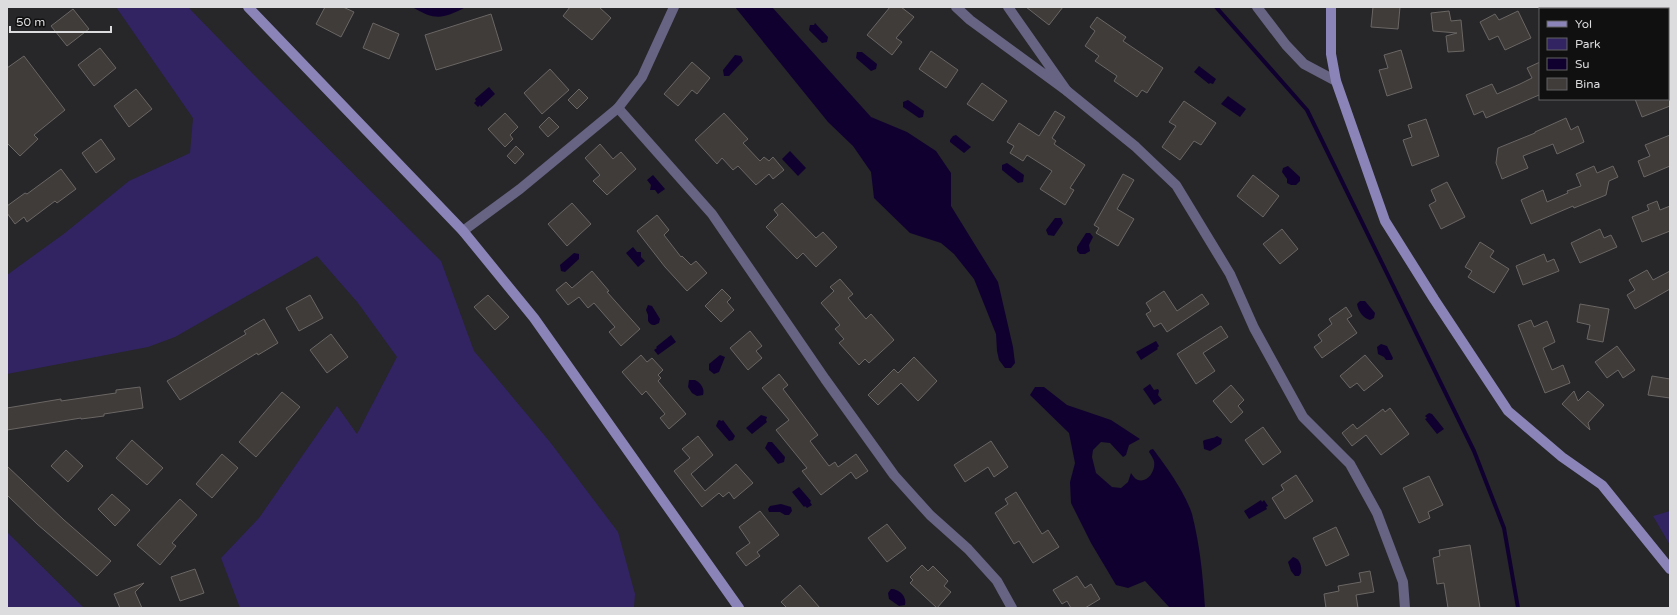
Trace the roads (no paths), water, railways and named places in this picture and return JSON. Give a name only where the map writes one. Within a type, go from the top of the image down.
[{"type":"street","points":[[248,7],[463,231],[534,318],[739,608]]},
{"type":"street","points":[[463,231],[520,189],[618,108],[642,77],[674,7]]},
{"type":"street","points":[[956,7],[970,20],[1067,91],[1136,147],[1176,186],[1230,274],[1254,328],[1303,417],[1350,464],[1377,513],[1403,582],[1405,608]]},
{"type":"street","points":[[1008,7],[1067,91]]},
{"type":"street","points":[[1257,7],[1286,45],[1304,64],[1336,81]]},
{"type":"street","points":[[1331,7],[1331,54],[1336,81],[1385,221],[1434,299],[1508,411],[1562,457],[1602,485],[1670,569]]},
{"type":"street","points":[[618,108],[712,214],[825,379],[894,475],[930,515],[968,549],[997,581],[1012,608]]},
{"type":"water","points":[[412,7],[466,7],[451,14],[439,17],[427,15]]},
{"type":"water","points":[[735,7],[772,7],[871,117],[907,132],[936,151],[951,173],[951,206],[998,282],[1013,347],[1015,363],[1011,368],[1005,368],[999,360],[996,334],[974,279],[954,254],[941,243],[910,233],[874,198],[871,172],[853,146],[828,122]]},
{"type":"water","points":[[815,23],[828,37],[827,42],[822,43],[809,30],[810,25],[814,25]]},
{"type":"water","points":[[857,52],[862,52],[877,64],[876,69],[871,71],[856,58]]},
{"type":"water","points":[[735,55],[741,56],[743,61],[729,76],[724,76],[723,70]]},
{"type":"water","points":[[1199,66],[1216,79],[1213,84],[1209,84],[1194,72]]},
{"type":"water","points":[[489,87],[495,94],[481,107],[480,105],[478,107],[474,103],[476,101],[475,99]]},
{"type":"water","points":[[1228,96],[1246,109],[1240,117],[1221,104]]},
{"type":"water","points":[[908,100],[924,111],[923,117],[919,118],[903,107],[903,102]]},
{"type":"water","points":[[956,135],[971,147],[964,153],[950,142],[953,136]]},
{"type":"water","points":[[790,151],[806,168],[798,176],[782,159]]},
{"type":"water","points":[[1007,163],[1024,175],[1023,182],[1018,183],[1002,170],[1002,165]]},
{"type":"water","points":[[1288,166],[1300,177],[1300,181],[1296,185],[1287,183],[1287,179],[1282,172],[1283,168]]},
{"type":"water","points":[[653,175],[665,189],[658,194],[655,190],[650,190],[651,185],[647,180]]},
{"type":"water","points":[[1055,218],[1061,218],[1063,223],[1054,236],[1048,235],[1046,230]]},
{"type":"water","points":[[1086,233],[1090,233],[1093,237],[1089,245],[1090,251],[1085,254],[1080,254],[1077,251],[1077,247]]},
{"type":"water","points":[[633,247],[637,252],[641,252],[641,257],[645,261],[638,267],[626,253]]},
{"type":"water","points":[[574,253],[579,254],[579,259],[565,272],[561,271],[560,265]]},
{"type":"water","points":[[1360,301],[1365,301],[1375,313],[1374,318],[1370,320],[1361,314],[1357,304]]},
{"type":"water","points":[[648,305],[652,306],[660,319],[659,323],[651,325],[648,321],[646,310]]},
{"type":"water","points":[[671,335],[676,342],[658,355],[654,350]]},
{"type":"water","points":[[1156,341],[1159,346],[1157,348],[1158,349],[1141,360],[1136,352]]},
{"type":"water","points":[[1381,344],[1387,346],[1393,358],[1392,360],[1386,360],[1378,354],[1377,347]]},
{"type":"water","points":[[720,355],[725,357],[719,372],[714,374],[709,370],[709,364]]},
{"type":"water","points":[[689,380],[695,380],[701,384],[703,388],[703,395],[697,396],[692,393],[688,387]]},
{"type":"water","points":[[1150,384],[1154,390],[1158,389],[1158,395],[1162,400],[1154,405],[1143,389]]},
{"type":"water","points":[[1035,387],[1044,387],[1067,405],[1111,420],[1140,439],[1129,445],[1126,455],[1123,457],[1110,443],[1101,442],[1093,450],[1092,457],[1096,473],[1112,487],[1121,488],[1128,482],[1131,473],[1138,480],[1145,480],[1148,478],[1154,468],[1154,461],[1149,452],[1153,449],[1180,489],[1192,514],[1201,561],[1205,608],[1170,608],[1145,581],[1128,588],[1116,585],[1091,543],[1071,503],[1070,482],[1075,463],[1069,433],[1030,395]]},
{"type":"water","points":[[1429,413],[1432,414],[1444,429],[1437,434],[1425,419],[1427,418],[1425,416]]},
{"type":"water","points":[[761,415],[767,417],[767,422],[752,434],[746,428]]},
{"type":"water","points":[[719,420],[723,420],[735,436],[733,440],[729,441],[716,426]]},
{"type":"water","points":[[1217,436],[1222,439],[1221,444],[1210,451],[1204,449],[1203,441]]},
{"type":"water","points":[[768,442],[772,442],[785,457],[784,462],[778,464],[765,448]]},
{"type":"water","points":[[799,487],[811,501],[810,502],[812,505],[807,508],[805,506],[804,507],[792,492]]},
{"type":"water","points":[[1261,500],[1262,502],[1264,500],[1268,506],[1266,507],[1267,509],[1249,519],[1244,511]]},
{"type":"water","points":[[781,504],[791,507],[792,511],[789,515],[785,515],[780,512],[769,512],[768,509],[770,506]]},
{"type":"water","points":[[1293,557],[1299,561],[1301,565],[1301,573],[1299,576],[1295,576],[1291,571],[1288,562]]},
{"type":"water","points":[[891,589],[897,590],[904,596],[905,605],[899,606],[889,599],[888,593]]},
{"type":"waterway","points":[[1216,7],[1307,110],[1474,451],[1504,528],[1518,608]]}]
